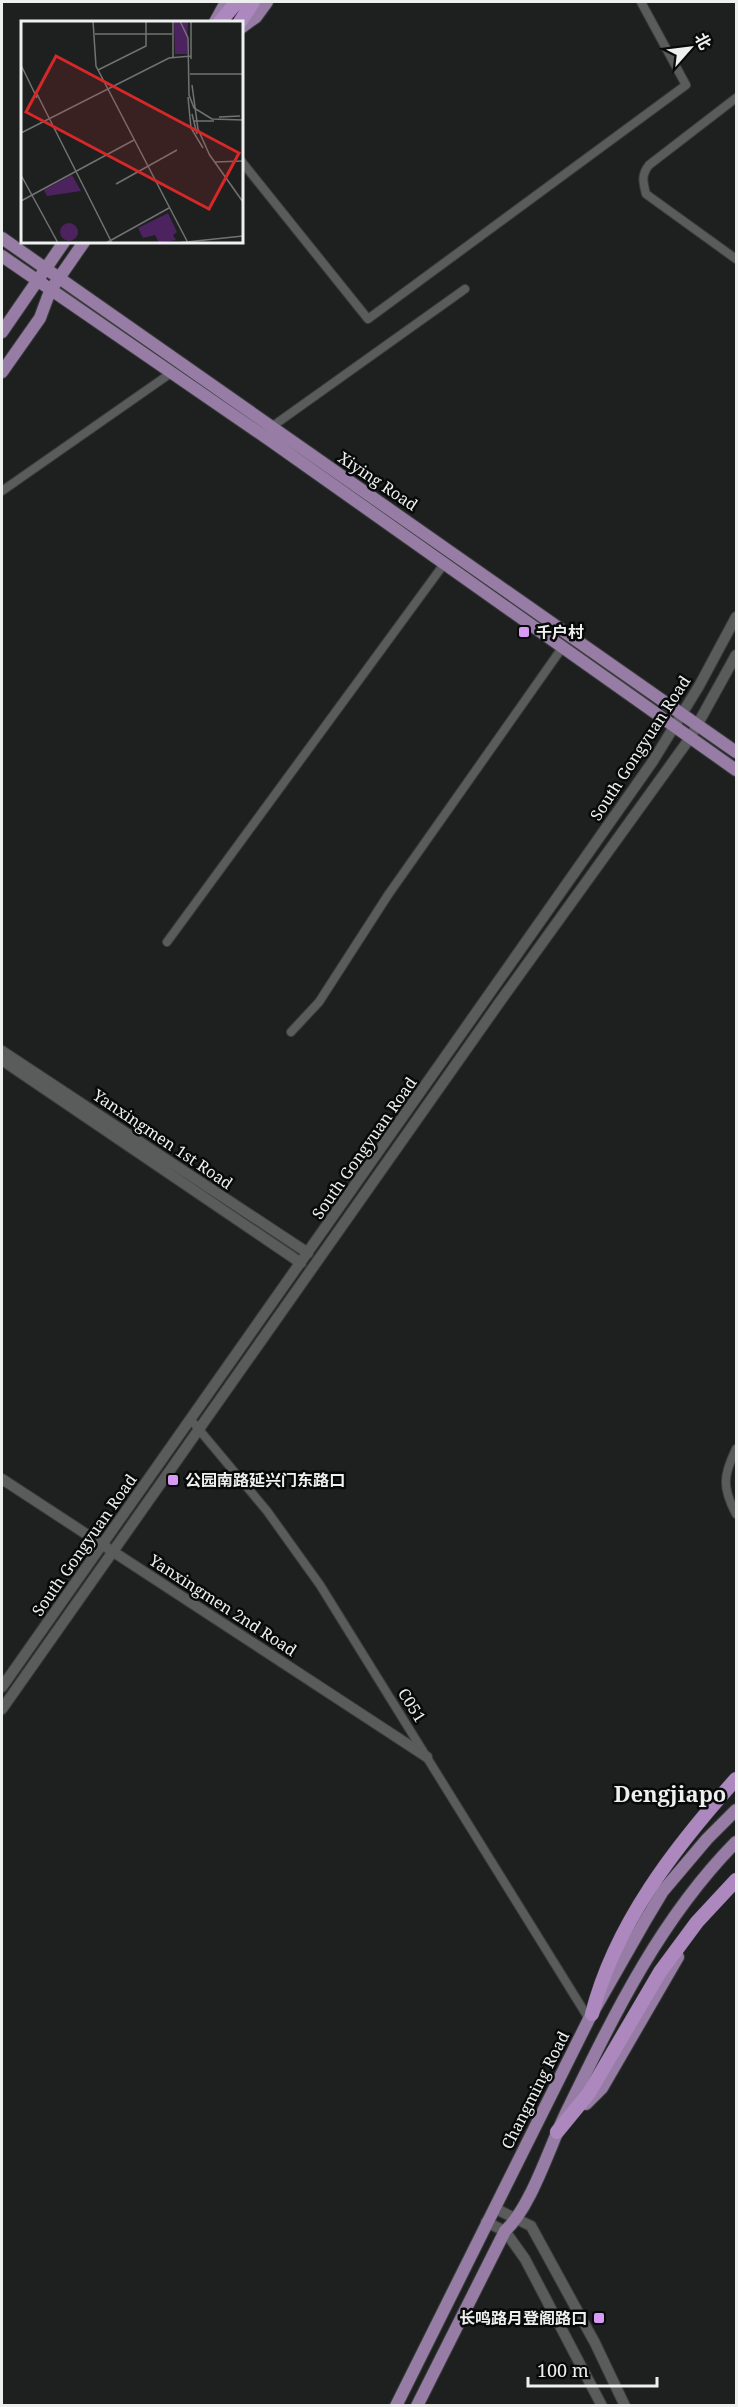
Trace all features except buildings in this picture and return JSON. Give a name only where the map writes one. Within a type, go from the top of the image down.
[{"type":"highway","points":[[221,21],[237,2]]},
{"type":"highway","points":[[241,21],[253,2]]},
{"type":"highway","points":[[591,2016],[602,1977],[629,1921],[695,1826],[736,1779]]},
{"type":"highway","points":[[557,2132],[589,2093],[660,1972],[697,1922],[736,1880]]},
{"type":"main road","points":[[216,21],[226,2]]},
{"type":"main road","points":[[243,26],[256,17],[267,2]]},
{"type":"main road","name":"Xiying Road","points":[[2,238],[58,280],[270,428],[529,604],[736,752]]},
{"type":"main road","points":[[2,332],[63,243]]},
{"type":"main road","points":[[2,372],[40,318],[50,291],[83,243]]},
{"type":"main road","name":"Xiying Road","points":[[2,256],[736,770]]},
{"type":"main road","name":"South Gongyuan Road","points":[[2,1687],[674,728],[736,617]]},
{"type":"main road","name":"South Gongyuan Road","points":[[2,1709],[499,1003],[690,738],[736,655]]},
{"type":"main road","name":"Yanxingmen 1st Road","points":[[2,1050],[308,1253]]},
{"type":"main road","name":"Yanxingmen 1st Road","points":[[2,1060],[301,1263]]},
{"type":"main road","name":"Yanxingmen 2nd Road","points":[[2,1479],[427,1757]]},
{"type":"main road","name":"Changming Road","points":[[396,2406],[591,2016],[663,1891],[707,1839],[736,1810]]},
{"type":"main road","points":[[417,2406],[505,2231],[517,2220],[603,2036],[653,1945],[696,1887],[736,1842]]},
{"type":"main road","points":[[557,2132],[602,2088],[676,1959],[736,1887]]},
{"type":"main road","points":[[494,2208],[531,2226],[625,2406]]},
{"type":"main road","points":[[486,2222],[505,2231],[525,2259],[602,2406]]},
{"type":"street","points":[[243,163],[368,319],[686,85],[641,2]]},
{"type":"street","points":[[736,98],[649,165],[643,173],[646,194],[736,259]]},
{"type":"street","points":[[270,428],[465,289]]},
{"type":"street","points":[[2,491],[171,373]]},
{"type":"street","points":[[167,942],[444,564]]},
{"type":"street","points":[[291,1032],[320,1002],[388,895],[562,648]]},
{"type":"street","name":"C051","points":[[191,1420],[267,1511],[320,1585],[591,2016]]},
{"type":"street","points":[[736,1449],[728,1466],[724,1483],[736,1514]]},
{"type":"place","name":"千户村","points":[[524,632]]},
{"type":"place","name":"公园南路延兴门东路口","points":[[173,1480]]},
{"type":"place","name":"长鸣路月登阁路口","points":[[599,2318]]},
{"type":"district","name":"Dengjiapo","points":[[670,1793]]}]
